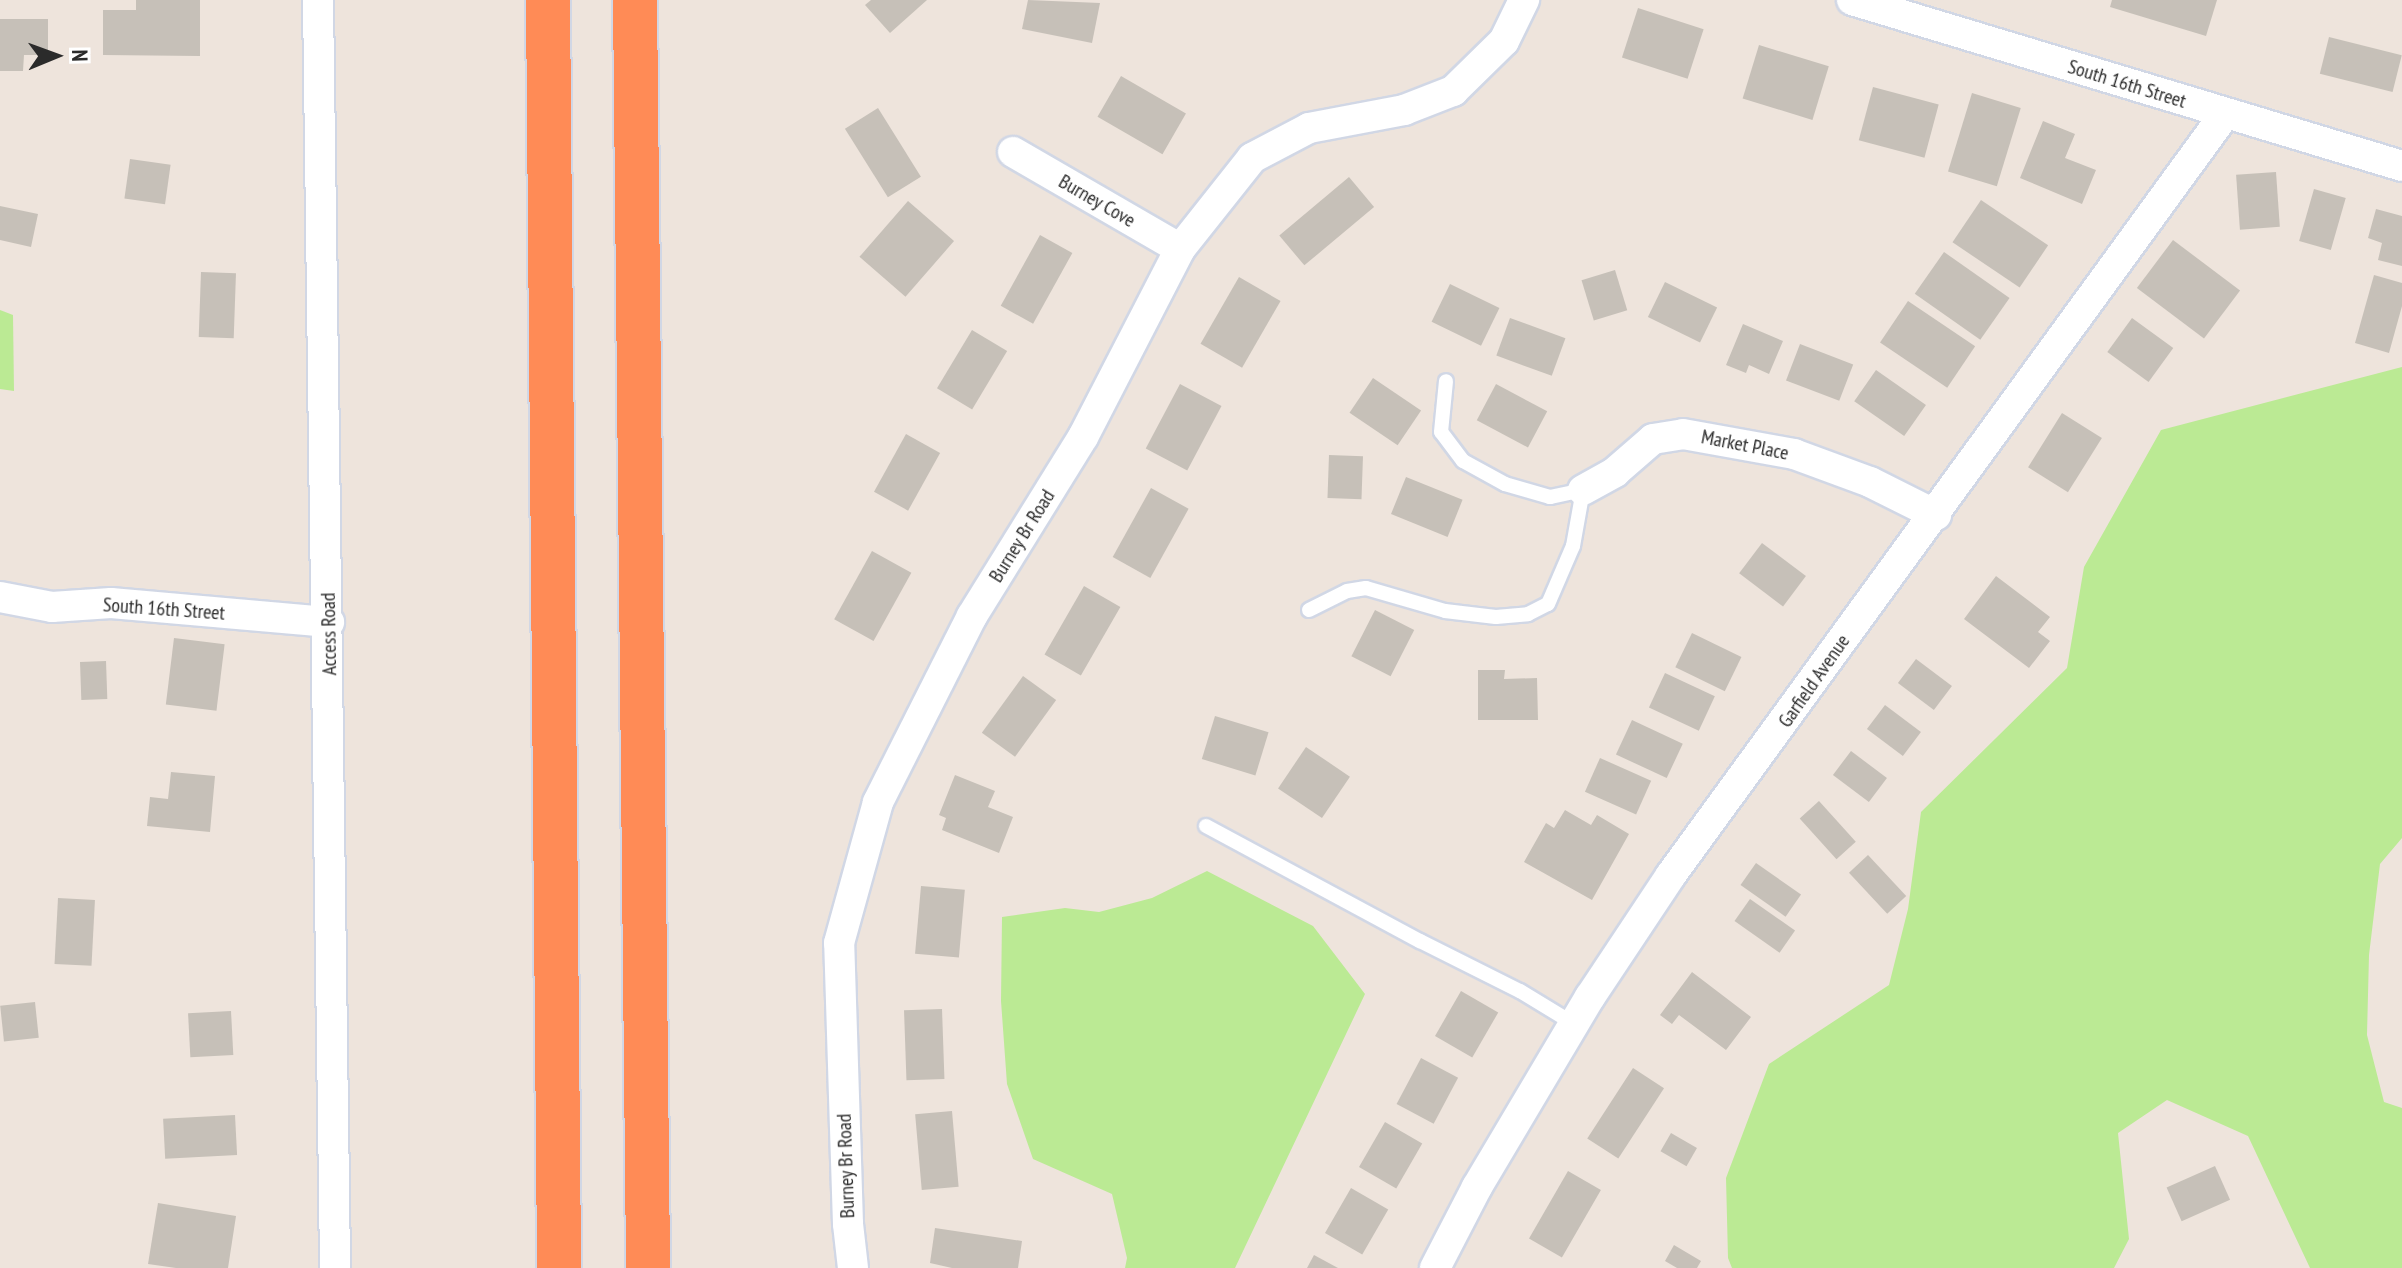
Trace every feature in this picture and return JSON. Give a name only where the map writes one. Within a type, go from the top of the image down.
[{"type":"highway","points":[[548,0],[559,1268]]},
{"type":"highway","points":[[635,0],[648,1268]]},
{"type":"street","name":"Access Road","points":[[318,0],[329,622],[335,1268]]},
{"type":"street","name":"Burney Br Road","points":[[853,1268],[848,1224],[839,943],[878,802],[972,616],[1083,437],[1180,249],[1252,158],[1309,128],[1404,110],[1453,91],[1504,41],[1524,0]]},
{"type":"street","name":"South 16th Street","points":[[1852,0],[2402,166]]},
{"type":"street","name":"Garfield Avenue","points":[[1435,1268],[1477,1187],[1574,1024],[1671,875],[2225,114]]},
{"type":"street","name":"Burney Cove","points":[[1013,152],[1180,249]]},
{"type":"street","name":"Market Place","points":[[1583,490],[1615,472],[1653,439],[1683,434],[1794,454],[1870,482],[1936,515]]},
{"type":"street","name":"South 16th Street","points":[[0,597],[52,607],[111,603],[329,622]]},
{"type":"lane","name":"Market Place","points":[[1446,381],[1441,432],[1463,461],[1505,484],[1550,497],[1583,490]]},
{"type":"lane","points":[[1309,610],[1347,591],[1366,588],[1445,611],[1496,617],[1528,614],[1548,604],[1573,546],[1583,490]]},
{"type":"lane","points":[[1206,826],[1520,991],[1574,1024]]},
{"type":"green space","points":[[0,310],[13,315],[14,391],[0,389]]},
{"type":"green space","points":[[2402,367],[2402,838],[2380,864],[2369,955],[2367,1035],[2384,1102],[2402,1108],[2402,1268],[2310,1268],[2248,1136],[2167,1100],[2118,1133],[2129,1239],[2114,1268],[1732,1268],[1728,1258],[1726,1178],[1769,1064],[1889,985],[1908,909],[1921,812],[2067,668],[2084,567],[2161,430]]},
{"type":"green space","points":[[1207,871],[1313,926],[1365,994],[1235,1268],[1125,1268],[1127,1258],[1112,1194],[1033,1159],[1007,1084],[1001,1001],[1002,917],[1065,908],[1099,912],[1152,898]]},
{"type":"building","points":[[136,0],[200,0],[200,56],[103,55],[103,10],[136,10]]},
{"type":"building","points":[[871,0],[927,0],[890,33],[865,5]]},
{"type":"building","points":[[1028,0],[1100,3],[1092,43],[1022,29]]},
{"type":"building","points":[[2112,0],[2217,0],[2206,36],[2110,7]]},
{"type":"building","points":[[1638,8],[1704,29],[1688,79],[1622,57]]},
{"type":"building","points":[[0,19],[48,19],[48,55],[24,55],[23,71],[0,71]]},
{"type":"building","points":[[2329,37],[2402,55],[2393,92],[2320,74]]},
{"type":"building","points":[[1759,45],[1829,66],[1812,120],[1743,99]]},
{"type":"building","points":[[1121,76],[1186,114],[1162,154],[1098,117]]},
{"type":"building","points":[[1873,87],[1939,105],[1924,158],[1859,140]]},
{"type":"building","points":[[1972,93],[2021,108],[1997,186],[1948,171]]},
{"type":"building","points":[[878,108],[921,177],[888,197],[845,129]]},
{"type":"building","points":[[2043,121],[2075,134],[2065,158],[2096,170],[2082,204],[2020,178]]},
{"type":"building","points":[[130,159],[171,165],[165,204],[124,199]]},
{"type":"building","points":[[2276,172],[2280,227],[2240,230],[2236,175]]},
{"type":"building","points":[[1349,177],[1374,207],[1304,265],[1279,235]]},
{"type":"building","points":[[2314,189],[2346,198],[2331,250],[2299,241]]},
{"type":"building","points":[[1981,200],[2048,245],[2020,288],[1952,242]]},
{"type":"building","points":[[908,201],[954,241],[905,297],[859,257]]},
{"type":"building","points":[[0,206],[38,214],[31,247],[0,240]]},
{"type":"building","points":[[2376,209],[2402,216],[2402,266],[2378,260],[2382,243],[2368,238]]},
{"type":"building","points":[[1040,235],[1072,253],[1033,324],[1001,306]]},
{"type":"building","points":[[2173,240],[2240,291],[2204,338],[2137,288]]},
{"type":"building","points":[[1944,252],[2010,298],[1980,340],[1915,294]]},
{"type":"building","points":[[1615,270],[1627,310],[1594,320],[1582,280]]},
{"type":"building","points":[[201,272],[236,273],[234,338],[199,337]]},
{"type":"building","points":[[2374,275],[2402,283],[2402,306],[2389,353],[2355,343]]},
{"type":"building","points":[[1239,277],[1281,301],[1242,368],[1200,344]]},
{"type":"building","points":[[1665,282],[1717,307],[1700,342],[1648,317]]},
{"type":"building","points":[[1450,284],[1499,308],[1481,346],[1432,322]]},
{"type":"building","points":[[1908,301],[1975,346],[1947,388],[1880,342]]},
{"type":"building","points":[[1510,318],[1565,338],[1552,376],[1496,356]]},
{"type":"building","points":[[2132,318],[2173,348],[2149,382],[2107,352]]},
{"type":"building","points":[[1743,324],[1783,341],[1769,374],[1749,365],[1746,373],[1726,365]]},
{"type":"building","points":[[972,330],[1007,351],[972,409],[937,388]]},
{"type":"building","points":[[1800,344],[1853,364],[1839,401],[1786,380]]},
{"type":"building","points":[[1876,370],[1926,405],[1904,436],[1854,401]]},
{"type":"building","points":[[1373,378],[1421,410],[1398,445],[1350,413]]},
{"type":"building","points":[[1180,384],[1221,406],[1187,471],[1146,448]]},
{"type":"building","points":[[1496,384],[1547,411],[1528,447],[1477,420]]},
{"type":"building","points":[[2062,413],[2102,438],[2068,492],[2028,467]]},
{"type":"building","points":[[906,434],[940,453],[908,511],[874,492]]},
{"type":"building","points":[[1329,455],[1363,456],[1361,499],[1327,498]]},
{"type":"building","points":[[1406,477],[1463,500],[1448,537],[1391,514]]},
{"type":"building","points":[[1151,488],[1189,509],[1150,578],[1113,557]]},
{"type":"building","points":[[1762,543],[1806,576],[1783,606],[1739,573]]},
{"type":"building","points":[[872,551],[911,573],[874,641],[834,619]]},
{"type":"building","points":[[1996,576],[2050,617],[2038,632],[2050,641],[2029,668],[1964,619]]},
{"type":"building","points":[[1084,586],[1120,607],[1081,675],[1044,654]]},
{"type":"building","points":[[1375,610],[1414,630],[1391,676],[1351,656]]},
{"type":"building","points":[[1692,633],[1741,657],[1725,691],[1675,667]]},
{"type":"building","points":[[174,638],[225,644],[216,711],[166,705]]},
{"type":"building","points":[[1916,659],[1952,686],[1934,710],[1898,683]]},
{"type":"building","points":[[106,661],[107,699],[81,700],[80,662]]},
{"type":"building","points":[[1478,670],[1505,670],[1504,679],[1537,678],[1538,720],[1478,720]]},
{"type":"building","points":[[1665,673],[1715,696],[1699,731],[1649,707]]},
{"type":"building","points":[[1023,676],[1056,700],[1015,757],[982,733]]},
{"type":"building","points":[[1885,705],[1921,732],[1903,756],[1867,729]]},
{"type":"building","points":[[1215,716],[1269,732],[1255,775],[1202,759]]},
{"type":"building","points":[[1632,720],[1683,744],[1667,778],[1616,754]]},
{"type":"building","points":[[1306,747],[1350,777],[1322,818],[1278,788]]},
{"type":"building","points":[[1851,751],[1887,778],[1869,802],[1833,775]]},
{"type":"building","points":[[1600,758],[1651,781],[1636,815],[1585,792]]},
{"type":"building","points":[[171,772],[215,776],[210,832],[147,826],[150,797],[168,799]]},
{"type":"building","points":[[955,775],[995,791],[988,807],[1013,817],[999,853],[942,830],[946,818],[939,815]]},
{"type":"building","points":[[1819,801],[1856,842],[1836,859],[1800,818]]},
{"type":"building","points":[[1565,810],[1591,825],[1597,815],[1629,834],[1592,900],[1524,862],[1546,823],[1554,828]]},
{"type":"building","points":[[1868,855],[1906,896],[1887,914],[1849,873]]},
{"type":"building","points":[[1756,863],[1801,895],[1786,917],[1741,885]]},
{"type":"building","points":[[921,886],[965,890],[959,958],[915,954]]},
{"type":"building","points":[[58,898],[95,900],[91,966],[55,964]]},
{"type":"building","points":[[1750,899],[1795,931],[1780,953],[1735,921]]},
{"type":"building","points":[[1692,972],[1751,1017],[1726,1050],[1679,1015],[1672,1024],[1660,1015]]},
{"type":"building","points":[[1461,991],[1498,1012],[1472,1058],[1435,1036]]},
{"type":"building","points":[[35,1002],[39,1038],[4,1041],[0,1006]]},
{"type":"building","points":[[942,1009],[944,1079],[906,1080],[904,1010]]},
{"type":"building","points":[[231,1011],[233,1055],[190,1057],[188,1013]]},
{"type":"building","points":[[1421,1058],[1458,1078],[1434,1124],[1397,1104]]},
{"type":"building","points":[[1633,1068],[1664,1088],[1618,1159],[1587,1138]]},
{"type":"building","points":[[952,1111],[959,1187],[922,1190],[915,1114]]},
{"type":"building","points":[[235,1115],[237,1155],[165,1159],[163,1119]]},
{"type":"building","points":[[1385,1122],[1422,1144],[1396,1189],[1359,1167]]},
{"type":"building","points":[[1671,1133],[1697,1148],[1686,1166],[1660,1151]]},
{"type":"building","points":[[2215,1166],[2230,1200],[2182,1221],[2167,1188]]},
{"type":"building","points":[[1568,1171],[1601,1190],[1562,1258],[1529,1239]]},
{"type":"building","points":[[1351,1188],[1388,1210],[1362,1255],[1325,1233]]},
{"type":"building","points":[[158,1203],[236,1216],[228,1268],[176,1268],[148,1264]]},
{"type":"building","points":[[935,1228],[1022,1241],[1018,1268],[952,1268],[930,1263]]},
{"type":"building","points":[[1674,1245],[1701,1261],[1697,1268],[1677,1268],[1665,1261]]},
{"type":"building","points":[[1314,1255],[1338,1268],[1307,1268]]}]
